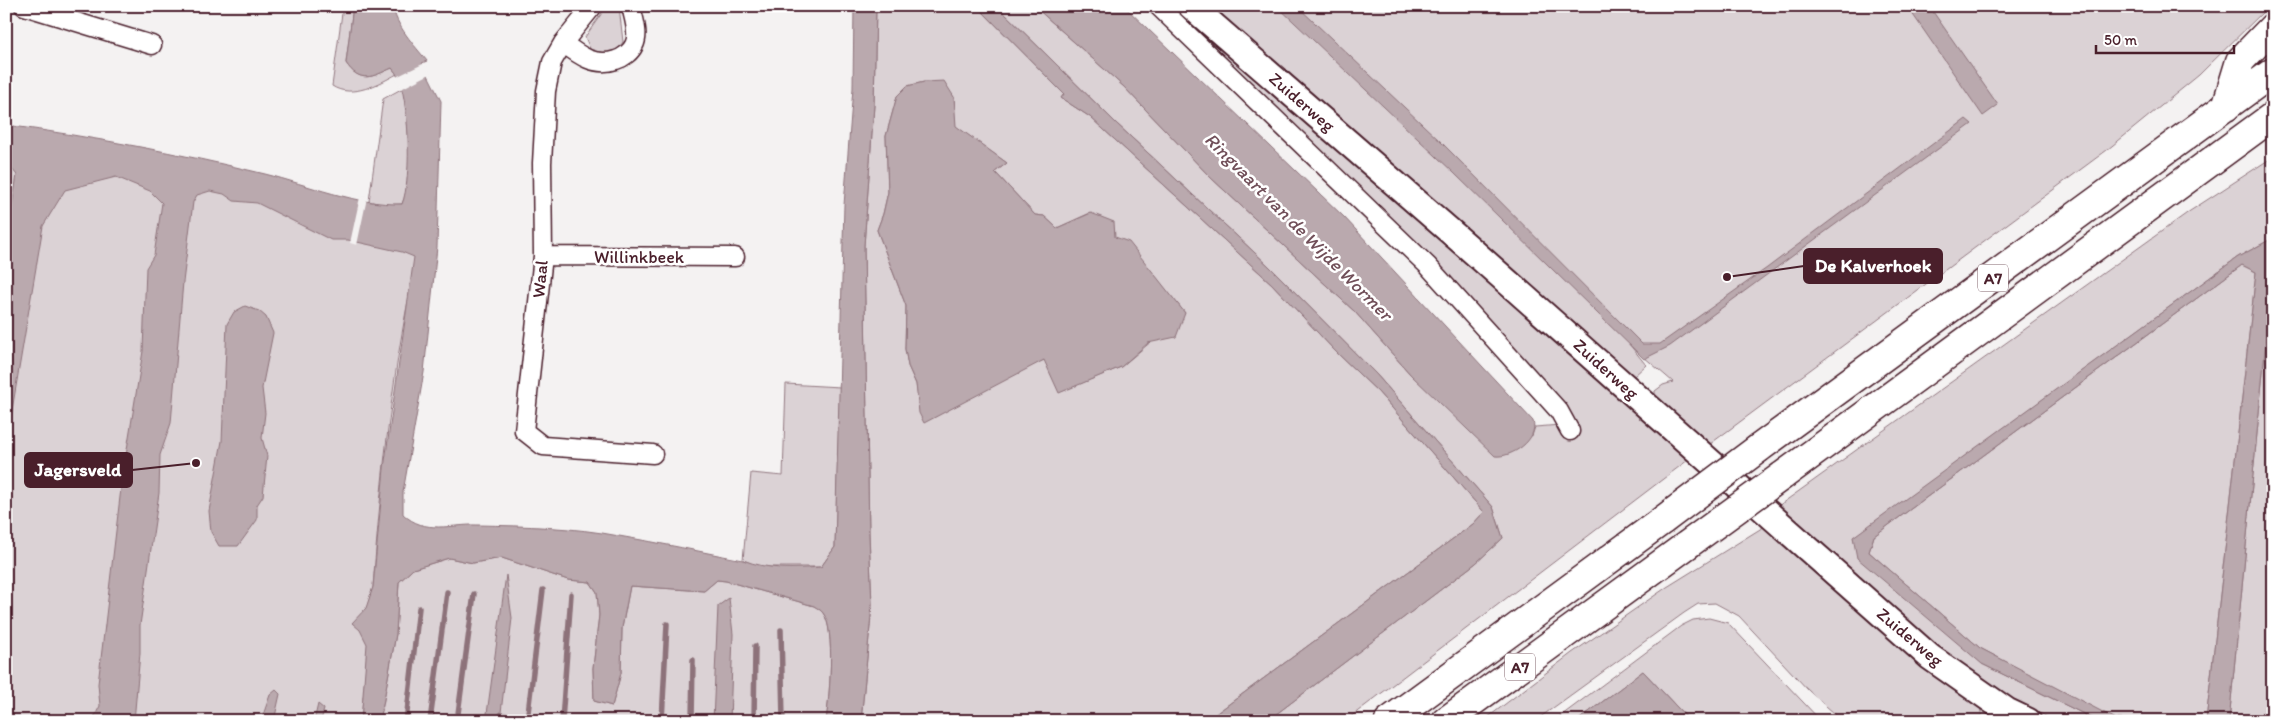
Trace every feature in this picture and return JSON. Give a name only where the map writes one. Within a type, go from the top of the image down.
[{"type":"highway","points":[[2226,107],[2240,60],[2273,27]]},
{"type":"highway","name":"A7","points":[[1389,721],[2273,72]]},
{"type":"highway","name":"A7","points":[[1446,721],[2273,116]]},
{"type":"highway","points":[[2244,137],[2273,134]]},
{"type":"street","points":[[24,6],[152,45]]},
{"type":"street","name":"Waal","points":[[593,6],[563,44],[552,62],[546,90],[542,164],[543,256],[524,431],[543,446],[653,454]]},
{"type":"street","points":[[563,44],[590,61],[605,64],[623,58],[634,45],[636,32],[631,6]]},
{"type":"street","name":"Zuiderweg","points":[[1158,6],[1428,266],[1559,411],[1570,432]]},
{"type":"street","name":"Zuiderweg","points":[[1200,11],[1930,657],[2011,717]]},
{"type":"street","name":"Willinkbeek","points":[[543,256],[735,257]]},
{"type":"shaded area","points":[[343,6],[353,6],[346,63],[351,70],[356,74],[367,77],[392,68],[397,74],[374,86],[357,91],[340,90],[332,86]]},
{"type":"shaded area","points":[[607,6],[619,6],[623,42],[613,52],[601,53],[591,51],[585,37]]},
{"type":"shaded area","points":[[876,6],[977,6],[1064,94],[1061,98],[1090,117],[1272,284],[1335,351],[1378,392],[1484,512],[1473,524],[1206,721],[861,721],[872,605],[864,246],[874,105]],"holes":[[[924,82],[954,97],[955,126],[1007,163],[995,172],[1035,215],[1044,216],[1057,228],[1090,213],[1153,274],[1185,313],[1121,367],[1060,392],[1045,360],[918,397],[916,384],[908,366],[905,349],[906,306],[877,230],[888,192],[886,136],[897,96],[908,86]]]},
{"type":"shaded area","points":[[997,6],[1034,6],[1124,87],[1210,177],[1355,312],[1411,375],[1532,436],[1535,427],[1574,424],[1165,6],[1178,6],[1688,460],[1345,721],[1267,721],[1476,563],[1503,538],[1493,507],[1376,374],[1270,267],[1117,124]]},
{"type":"shaded area","points":[[1213,6],[2269,6],[2199,75],[2107,150],[1706,447],[1655,401],[1655,391],[1663,385],[1673,382],[1629,344],[1646,365],[1634,376],[1626,378],[1239,42]]},
{"type":"shaded area","points":[[403,88],[408,132],[409,177],[402,204],[383,205],[369,201],[383,99]]},
{"type":"shaded area","points":[[99,155],[214,182],[418,255],[409,295],[389,420],[373,587],[369,601],[369,635],[361,721],[6,721],[6,160]]},
{"type":"shaded area","points":[[2273,157],[2273,238],[2238,257],[1853,538],[1982,664],[2098,721],[2055,721],[1998,691],[1950,658],[1774,509],[2190,211]]},
{"type":"shaded area","points":[[2242,265],[2256,272],[2206,721],[2113,719],[1980,648],[1869,552],[1874,536]]},
{"type":"shaded area","points":[[2273,269],[2273,721],[2229,721]]},
{"type":"shaded area","points":[[786,384],[840,387],[835,547],[821,567],[760,567],[743,560],[751,473],[783,476]]},
{"type":"shaded area","points":[[1765,526],[1980,706],[1982,719],[1843,721],[1809,691],[1739,616],[1715,603],[1698,604],[1684,613],[1535,721],[1483,721],[1572,653],[1667,587]]},
{"type":"shaded area","points":[[449,558],[473,563],[502,558],[568,580],[590,582],[597,592],[599,615],[593,668],[594,701],[612,706],[621,673],[622,628],[630,586],[704,591],[717,580],[814,606],[823,613],[827,621],[829,633],[829,698],[826,721],[380,721],[396,634],[399,582],[413,569]]},
{"type":"shaded area","points":[[1709,618],[1728,623],[1821,721],[1690,721],[1643,671],[1577,721],[1554,721],[1681,626],[1693,620]]},
{"type":"water","points":[[353,6],[393,6],[401,28],[427,61],[422,63],[441,101],[437,247],[424,372],[403,492],[403,514],[420,524],[439,527],[478,525],[567,529],[602,533],[743,560],[762,566],[791,568],[821,567],[835,547],[844,205],[853,88],[854,6],[876,6],[874,105],[864,246],[872,605],[861,721],[826,721],[829,698],[829,633],[827,621],[823,613],[814,606],[717,580],[704,591],[630,586],[622,628],[621,673],[612,706],[594,701],[593,668],[599,615],[597,592],[590,582],[568,580],[502,558],[473,563],[449,558],[413,569],[399,582],[396,634],[380,721],[361,721],[367,644],[360,630],[352,623],[366,608],[373,587],[384,468],[414,257],[402,252],[348,240],[331,240],[257,203],[234,201],[224,194],[210,191],[197,195],[193,202],[183,282],[171,423],[160,455],[159,493],[140,625],[140,653],[134,721],[92,721],[100,706],[98,684],[122,480],[143,351],[146,268],[154,255],[162,203],[150,191],[116,177],[65,190],[43,226],[6,446],[6,243],[17,175],[6,162],[6,125],[168,152],[265,174],[350,198],[402,204],[408,156],[408,134],[403,94],[398,78],[392,68],[367,77],[356,74],[346,63]]},
{"type":"water","points":[[977,6],[997,6],[1117,124],[1270,267],[1376,374],[1493,507],[1503,538],[1476,563],[1267,721],[1206,721],[1473,524],[1484,512],[1378,392],[1335,351],[1272,284],[1090,117],[1061,98],[1064,94]]},
{"type":"water","name":"Ringvaart van de Wijde Wormer","points":[[1034,6],[1124,6],[1344,217],[1533,421],[1534,428],[1528,441],[1516,451],[1495,456],[1411,375],[1355,312],[1210,177],[1124,87]]},
{"type":"water","points":[[1277,6],[1297,6],[1440,141],[1642,344],[1660,344],[1767,268],[1966,119],[1972,124],[1670,346],[1644,359],[1454,173]]},
{"type":"water","points":[[1907,6],[1929,6],[1998,105],[1983,116]]},
{"type":"water","points":[[944,81],[954,97],[956,126],[1007,163],[995,172],[1035,215],[1044,216],[1057,228],[1091,213],[1114,222],[1115,237],[1129,242],[1185,313],[1176,337],[1148,343],[1121,367],[1059,393],[1044,360],[924,423],[919,413],[916,384],[908,366],[905,349],[906,306],[877,230],[888,192],[886,136],[897,96],[907,86],[924,82]]},
{"type":"water","points":[[2273,238],[2273,269],[2229,721],[2206,721],[2256,272],[2242,265],[1874,536],[1869,552],[1980,648],[2120,721],[2098,721],[1982,664],[1857,558],[1853,537],[2238,257]]},
{"type":"water","points":[[245,306],[259,311],[266,317],[273,333],[262,388],[265,413],[262,438],[267,456],[263,496],[257,505],[257,520],[238,546],[219,546],[211,532],[209,511],[222,441],[227,324],[234,312]]},
{"type":"water","points":[[506,575],[512,618],[500,721],[486,721]]},
{"type":"water","points":[[729,598],[733,634],[730,721],[713,721],[718,606]]},
{"type":"water","points":[[1643,671],[1690,721],[1673,721],[1671,719],[1668,721],[1577,721]]},
{"type":"water","points":[[276,690],[280,694],[274,721],[261,721],[270,695]]},
{"type":"water","points":[[318,704],[324,709],[321,721],[314,721]]},
{"type":"pier","points":[[429,61],[425,64],[430,74],[401,89],[396,77]]},
{"type":"pier","points":[[360,197],[367,198],[357,245],[350,243]]},
{"type":"waterway","points":[[527,721],[543,590]]},
{"type":"waterway","points":[[430,721],[447,592]]},
{"type":"waterway","points":[[457,721],[474,594]]},
{"type":"waterway","points":[[562,721],[571,594]]},
{"type":"waterway","points":[[406,721],[419,608]]},
{"type":"waterway","points":[[662,721],[667,624]]},
{"type":"waterway","points":[[781,630],[783,721]]},
{"type":"waterway","points":[[754,721],[755,646]]},
{"type":"waterway","points":[[692,721],[693,660]]},
{"type":"waterway","points":[[501,715],[557,721]]},
{"type":"place","name":"De Kalverhoek","points":[[1727,277]]},
{"type":"place","name":"Jagersveld","points":[[196,463]]}]
